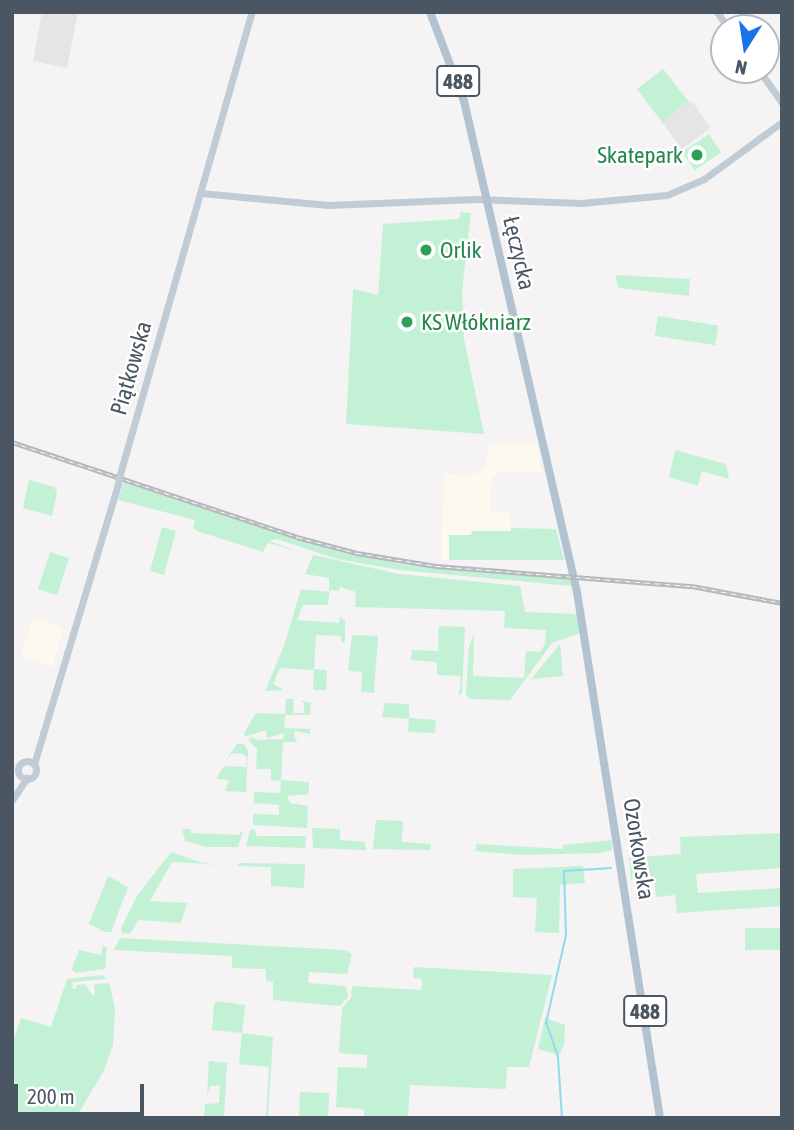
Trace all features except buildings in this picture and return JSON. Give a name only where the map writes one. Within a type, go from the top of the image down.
[{"type":"main road","name":"Piątkowska","points":[[12,798],[22,767],[44,733],[252,12]]},
{"type":"main road","name":"Łęczycka","points":[[430,12],[458,80],[577,588]]},
{"type":"main road","points":[[769,84],[782,103]]},
{"type":"main road","points":[[201,193],[328,205],[487,199],[581,203],[674,194],[704,178],[782,122]]},
{"type":"main road","name":"Ozorkowska","points":[[577,588],[660,1118]]},
{"type":"shaded area","points":[[42,12],[78,12],[67,68],[33,61]]},
{"type":"shaded area","points":[[663,69],[688,101],[693,102],[710,128],[682,149],[637,89]]},
{"type":"shaded area","points":[[487,443],[536,444],[543,473],[496,472],[496,476],[492,477],[490,513],[510,513],[511,531],[472,531],[472,535],[449,535],[449,560],[441,559],[444,474],[473,475],[483,469],[489,451]]},
{"type":"shaded area","points":[[37,618],[64,627],[52,667],[21,656],[32,620]]},
{"type":"green space","points":[[663,69],[688,101],[662,122],[637,89]]},
{"type":"green space","name":"Skatepark","points":[[709,134],[721,152],[695,170],[682,152]]},
{"type":"green space","name":"KS Włókniarz","points":[[461,212],[471,213],[462,291],[464,339],[484,434],[346,424],[353,289],[378,295],[383,224],[459,219]]},
{"type":"green space","points":[[615,275],[690,279],[689,296],[619,288]]},
{"type":"green space","points":[[658,316],[718,326],[715,345],[655,336]]},
{"type":"green space","points":[[675,450],[726,464],[729,479],[702,471],[698,486],[669,477]]},
{"type":"green space","points":[[29,480],[54,487],[57,492],[52,516],[23,508]]},
{"type":"green space","points":[[124,482],[339,551],[406,565],[570,578],[571,586],[400,570],[337,559],[277,539],[269,541],[301,552],[268,543],[263,552],[197,531],[193,528],[195,520],[118,500]]},
{"type":"green space","points":[[162,527],[176,531],[164,574],[167,576],[150,571]]},
{"type":"green space","points":[[511,528],[556,529],[564,560],[449,560],[449,535],[471,535],[472,531],[511,531]]},
{"type":"green space","points":[[50,552],[69,558],[57,595],[38,589]]},
{"type":"green space","points":[[313,555],[399,574],[520,586],[525,612],[577,614],[580,633],[552,643],[510,700],[470,699],[466,695],[469,647],[474,633],[473,676],[524,678],[526,651],[540,652],[545,644],[546,630],[504,628],[505,611],[355,607],[356,592],[340,587],[339,591],[330,590],[328,605],[303,605],[297,620],[339,623],[340,617],[345,621],[345,642],[341,642],[341,636],[316,635],[314,669],[327,670],[326,690],[313,690],[314,670],[280,668],[273,684],[284,690],[265,691],[284,646],[301,589],[329,592],[329,578],[305,574]]},
{"type":"green space","points":[[439,626],[465,627],[462,693],[459,696],[461,676],[437,675],[437,662],[411,660],[412,650],[438,651]]},
{"type":"green space","points":[[352,635],[378,636],[374,693],[361,692],[362,672],[348,671]]},
{"type":"green space","points":[[560,644],[563,676],[532,679],[527,684]]},
{"type":"green space","points":[[286,699],[294,699],[293,713],[304,713],[304,703],[301,700],[311,703],[310,715],[285,715],[284,728],[310,729],[310,734],[295,731],[294,738],[298,742],[283,742],[281,780],[309,782],[309,794],[287,796],[290,803],[308,806],[307,828],[253,825],[253,814],[279,815],[279,805],[254,803],[254,792],[280,793],[281,781],[271,780],[271,769],[257,769],[256,773],[257,749],[248,740],[252,737],[258,740],[283,739],[284,733],[267,738],[266,730],[245,737],[244,733],[256,713],[285,714]]},
{"type":"green space","points":[[385,703],[409,704],[409,718],[436,720],[435,733],[408,732],[409,719],[382,717]]},
{"type":"green space","points":[[237,744],[244,744],[248,751],[246,792],[225,791],[229,780],[216,779],[224,766],[246,767],[247,758],[243,754],[233,753],[226,760]]},
{"type":"green space","points":[[376,820],[403,821],[402,842],[431,844],[430,850],[373,849]]},
{"type":"green space","points":[[312,828],[340,829],[340,840],[365,842],[366,850],[313,848]]},
{"type":"green space","points":[[182,829],[190,829],[191,833],[240,835],[240,831],[243,832],[238,847],[207,847],[185,841]]},
{"type":"green space","points":[[254,829],[257,836],[306,836],[305,848],[246,846],[250,830]]},
{"type":"green space","points":[[782,833],[782,868],[696,874],[698,893],[782,888],[782,906],[677,913],[675,895],[656,897],[654,877],[633,878],[631,881],[629,858],[681,854],[680,837]]},
{"type":"green space","points":[[612,840],[612,850],[601,853],[521,855],[475,851],[477,844],[563,849],[563,845]]},
{"type":"green space","points":[[171,852],[203,863],[225,865],[172,862],[150,901],[187,903],[181,923],[138,920],[130,934],[122,933],[121,928],[137,896]]},
{"type":"green space","points":[[239,863],[305,864],[304,888],[271,886],[271,867],[237,866]]},
{"type":"green space","points":[[583,866],[585,883],[560,885],[559,933],[535,932],[537,898],[513,897],[513,869]]},
{"type":"green space","points":[[108,876],[128,887],[111,932],[105,932],[89,924]]},
{"type":"green space","points":[[745,928],[782,928],[782,950],[745,950]]},
{"type":"green space","points":[[120,938],[344,950],[352,954],[347,974],[309,972],[308,983],[346,986],[348,997],[340,1006],[273,1000],[273,982],[266,981],[266,969],[232,968],[232,956],[114,950]]},
{"type":"green space","points":[[103,945],[107,948],[105,969],[75,973],[72,969],[79,950],[101,955]]},
{"type":"green space","points":[[414,967],[552,975],[529,1067],[507,1067],[506,1089],[410,1085],[408,1118],[364,1118],[364,1109],[336,1107],[338,1067],[367,1068],[367,1055],[339,1053],[342,1008],[351,998],[352,986],[421,990],[422,979],[413,978]]},
{"type":"green space","points":[[102,975],[107,979],[72,982],[73,989],[77,988],[76,985],[85,984],[92,995],[95,995],[94,984],[109,983],[115,1008],[113,1045],[104,1070],[76,1118],[12,1118],[12,1045],[21,1018],[51,1027],[67,979]]},
{"type":"green space","points":[[217,1001],[245,1005],[242,1033],[212,1030],[214,1004]]},
{"type":"green space","points":[[545,1018],[565,1025],[564,1045],[559,1055],[538,1049]]},
{"type":"green space","points":[[242,1033],[273,1037],[268,1118],[269,1067],[239,1064]]},
{"type":"green space","points":[[209,1061],[227,1063],[224,1118],[204,1118],[205,1104],[219,1103],[220,1085],[210,1086],[207,1096]]},
{"type":"green space","points":[[300,1092],[329,1093],[328,1118],[299,1118]]},
{"type":"waterway","points":[[562,1118],[558,1057],[546,1023],[566,935],[564,871],[611,868]]},
{"type":"railway","points":[[12,442],[297,537],[357,553],[436,566],[692,586],[782,603]]},
{"type":"place","name":"Skatepark","points":[[697,155]]},
{"type":"place","name":"Orlik","points":[[426,250]]},
{"type":"place","name":"KS Włókniarz","points":[[407,322]]}]
